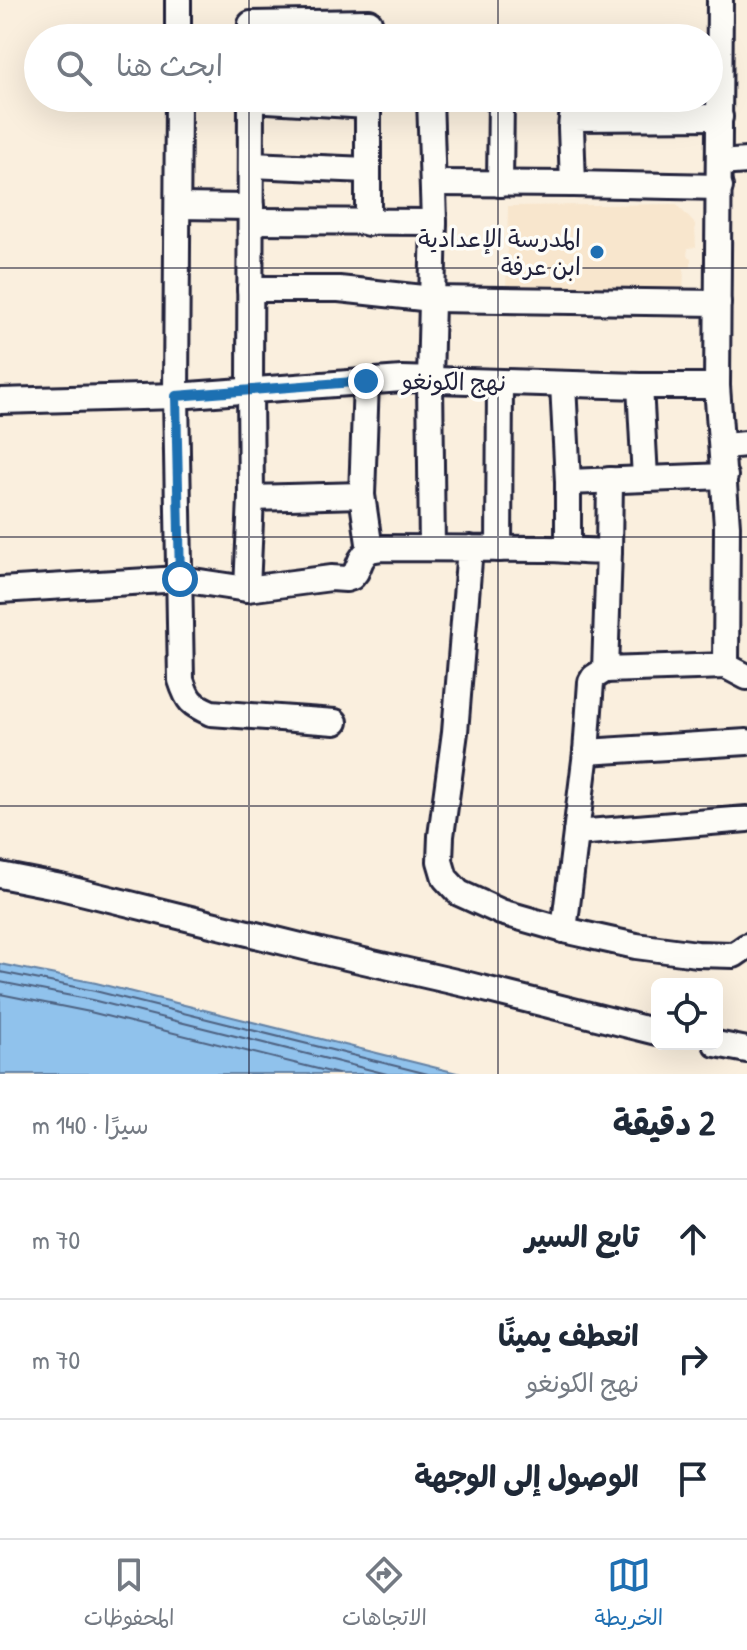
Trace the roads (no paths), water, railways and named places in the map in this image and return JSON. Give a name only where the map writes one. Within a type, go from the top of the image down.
[{"type":"street","points":[[178,0],[178,24]]},
{"type":"street","points":[[717,24],[720,0]]},
{"type":"street","points":[[251,21],[369,20]]},
{"type":"street","points":[[178,112],[176,396],[181,680],[186,697],[193,705],[211,713],[335,722]]},
{"type":"street","points":[[247,589],[251,498],[251,112]]},
{"type":"street","points":[[368,112],[368,223]]},
{"type":"street","points":[[430,112],[434,222],[430,381],[432,548]]},
{"type":"street","points":[[500,184],[501,112]]},
{"type":"street","points":[[572,112],[573,184]]},
{"type":"street","points":[[638,112],[720,117]]},
{"type":"street","points":[[564,930],[594,677],[605,670],[736,671],[737,525],[725,476],[735,445],[717,386],[720,112]]},
{"type":"street","points":[[433,183],[573,184],[719,175],[747,161]]},
{"type":"street","points":[[251,165],[367,170]]},
{"type":"street","points":[[178,206],[368,223],[434,222]]},
{"type":"street","points":[[250,289],[339,289],[432,299],[718,303]]},
{"type":"street","name":"نهج الكونغو","points":[[0,401],[176,396],[402,379],[717,386]]},
{"type":"street","points":[[366,381],[362,495],[370,550]]},
{"type":"street","points":[[499,549],[500,382]]},
{"type":"street","points":[[563,384],[568,549]]},
{"type":"street","points":[[640,386],[645,478]]},
{"type":"street","points":[[568,482],[725,476]]},
{"type":"street","points":[[605,670],[610,480]]},
{"type":"street","points":[[251,498],[362,495]]},
{"type":"street","points":[[0,590],[180,579],[247,589],[331,578],[346,579],[352,577],[370,550],[382,548],[609,551]]},
{"type":"street","points":[[470,548],[455,732],[441,836],[440,861],[445,878],[459,893],[501,912],[564,930],[636,946],[697,954],[734,955],[747,946]]},
{"type":"street","points":[[586,752],[747,742]]},
{"type":"street","points":[[576,833],[747,819]]},
{"type":"street","points":[[0,875],[61,887],[651,1030]]},
{"type":"street","points":[[723,1045],[747,1050]]},
{"type":"water","points":[[0,964],[96,983],[461,1074],[0,1074]]},
{"type":"place","name":"المدرسة الإعدادية ابن عرفة","points":[[597,252]]}]
